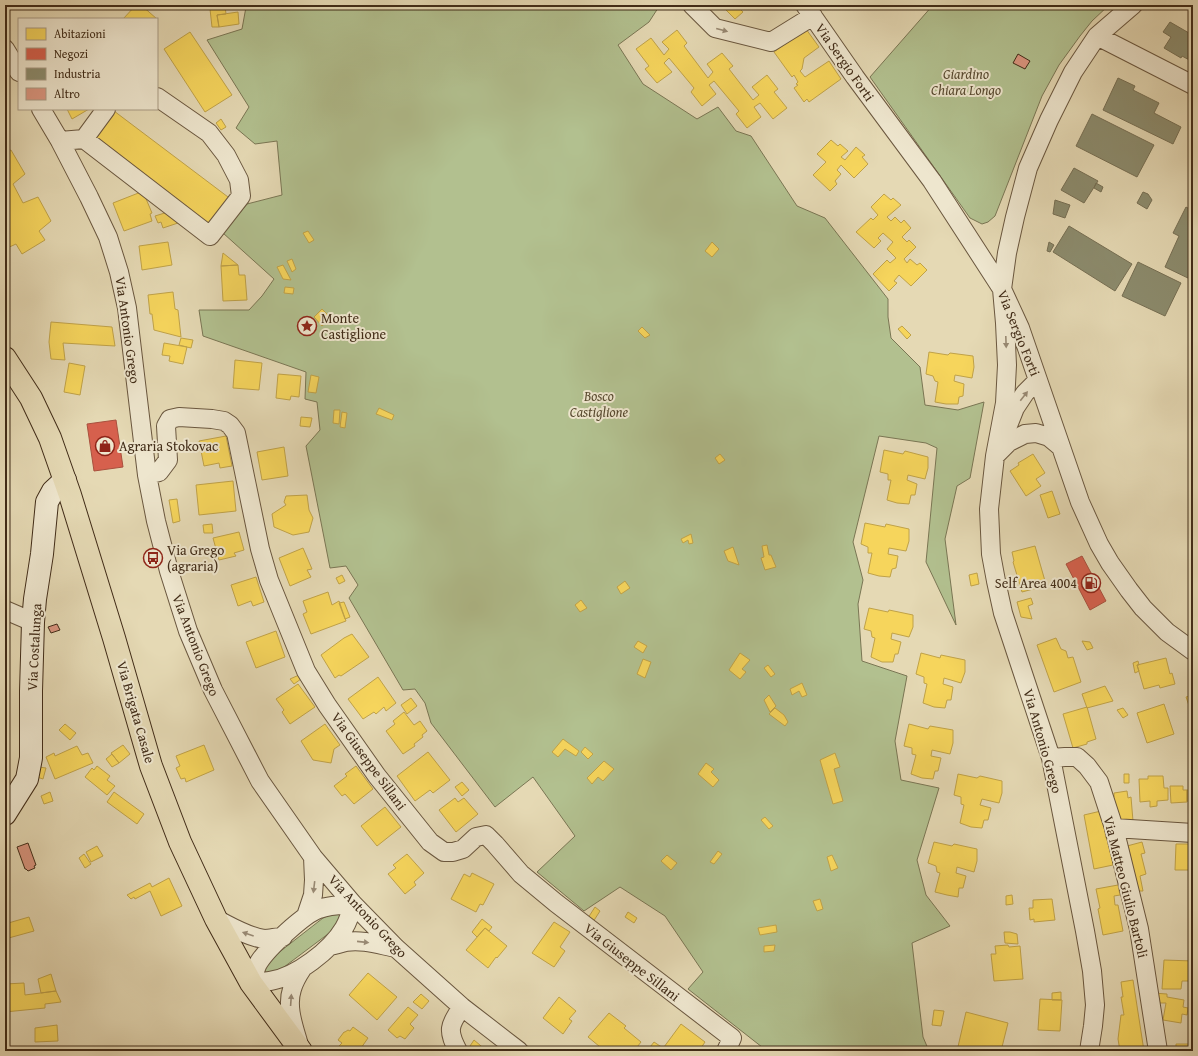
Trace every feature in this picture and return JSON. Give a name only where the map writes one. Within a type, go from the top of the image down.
[{"type":"main road","name":"Via Brigata Casale","points":[[5,358],[31,398],[50,438],[65,480],[151,766],[180,842],[216,919],[251,982],[301,1051]]},
{"type":"street","points":[[692,5],[715,28],[771,42],[809,10]]},
{"type":"street","points":[[1002,289],[1007,253],[1028,168],[1049,120],[1073,72],[1097,36],[1133,5]]},
{"type":"street","name":"Via Sergio Forti","points":[[809,10],[855,77],[932,181],[1002,289],[1020,328],[1080,502],[1099,544],[1110,563],[1128,590],[1143,608],[1167,632],[1193,651]]},
{"type":"street","points":[[1097,36],[1193,86]]},
{"type":"street","points":[[5,49],[18,70]]},
{"type":"street","points":[[60,141],[84,139],[210,236],[242,196],[239,180],[226,155],[209,133],[158,98]]},
{"type":"street","name":"Via Antonio Grego","points":[[42,110],[89,196],[104,230],[119,272],[127,308],[147,475],[156,520],[168,571],[188,631],[213,690],[260,781],[313,857],[353,904],[396,948],[462,1007],[519,1051]]},
{"type":"street","points":[[84,139],[105,110]]},
{"type":"street","name":"Via Antonio Grego","points":[[1002,289],[1007,365],[1005,403]]},
{"type":"street","name":"Via Antonio Grego","points":[[1038,380],[1026,378],[1013,382],[1009,389],[1005,403],[995,456],[989,509],[991,554],[994,574],[1004,613],[1051,758],[1070,853],[1092,971],[1095,1005],[1094,1026],[1090,1051]]},
{"type":"street","name":"Via Antonio Grego","points":[[995,456],[1015,408],[1025,393],[1038,380]]},
{"type":"street","name":"Via Giuseppe Sillani","points":[[147,475],[159,472],[168,460],[166,426],[170,419],[179,417],[212,419],[224,421],[230,425],[236,432],[252,515],[269,580],[306,671],[377,776],[430,842],[444,852],[453,852],[463,849],[476,837],[486,835],[521,874],[556,903],[732,1038],[726,1051]]},
{"type":"street","points":[[995,456],[1009,442],[1025,434],[1036,433],[1049,437],[1061,447]]},
{"type":"street","name":"Via Costalunga","points":[[5,814],[27,779],[31,758],[31,691],[35,599],[42,554],[47,502],[53,491],[65,480]]},
{"type":"street","points":[[5,610],[34,622]]},
{"type":"street","name":"Via Matteo Giulio Bartoli","points":[[1051,758],[1077,757],[1087,766],[1098,782],[1114,828],[1139,929],[1158,1051]]},
{"type":"street","points":[[1114,828],[1193,833]]},
{"type":"street","points":[[306,916],[313,895],[313,857]]},
{"type":"street","points":[[353,904],[350,917],[344,928],[330,946],[302,969],[271,981],[251,982],[259,963],[275,943],[306,916],[318,909],[353,904]]},
{"type":"street","points":[[216,919],[248,934],[264,938],[283,937]]},
{"type":"street","points":[[330,946],[358,941],[396,948]]},
{"type":"street","points":[[301,1051],[293,1024],[290,1003],[292,989],[302,969]]},
{"type":"street","points":[[458,1051],[450,1031],[453,1020],[462,1007]]},
{"type":"green space","name":"Bosco Castiglione","points":[[248,5],[660,5],[649,22],[618,45],[643,84],[697,119],[718,107],[736,131],[751,136],[797,206],[825,218],[888,299],[888,317],[891,338],[920,367],[925,405],[958,410],[984,402],[970,478],[957,486],[945,539],[956,625],[926,562],[937,448],[926,443],[879,436],[853,542],[863,580],[858,604],[862,661],[907,676],[895,741],[901,780],[939,788],[917,860],[926,895],[950,926],[912,943],[923,1037],[929,1051],[767,1051],[688,989],[703,972],[665,916],[620,887],[584,911],[537,872],[575,836],[533,777],[495,807],[431,723],[425,703],[415,689],[403,690],[349,598],[358,585],[346,566],[330,568],[306,446],[320,430],[317,402],[305,399],[306,372],[203,336],[199,310],[249,310],[262,296],[274,279],[223,233],[247,204],[282,195],[277,141],[255,144],[236,128],[249,107],[207,40],[242,29],[246,7]]},
{"type":"green space","name":"Giardino Chiara Longo","points":[[933,5],[1109,5],[1092,21],[1059,65],[1042,96],[995,216],[988,222],[982,224],[970,218],[870,77]]},
{"type":"green space","points":[[343,912],[332,931],[280,970],[272,973],[264,972],[266,964],[273,957],[323,918],[333,913]]},
{"type":"building: Abitazioni","points":[[136,5],[141,5],[156,18],[124,18]]},
{"type":"building: Abitazioni","points":[[721,5],[745,5],[740,9],[743,12],[735,19]]},
{"type":"building: Abitazioni","points":[[225,6],[226,14],[217,15],[219,27],[212,27],[210,9]]},
{"type":"building: Abitazioni","points":[[238,12],[239,24],[219,27],[217,15]]},
{"type":"building: Abitazioni","points":[[806,29],[819,47],[804,58],[802,69],[800,71],[805,77],[829,61],[841,79],[809,102],[807,99],[804,102],[794,88],[798,85],[796,84],[798,82],[794,75],[792,77],[774,52]]},
{"type":"building: Abitazioni","points":[[677,30],[687,43],[684,46],[708,78],[713,72],[707,64],[722,53],[733,66],[729,69],[753,100],[759,95],[752,87],[767,75],[778,89],[774,92],[787,108],[773,119],[760,103],[754,107],[761,117],[747,128],[736,114],[739,111],[714,81],[709,85],[716,94],[702,106],[691,92],[694,88],[669,58],[664,63],[672,72],[657,83],[645,69],[649,66],[636,49],[651,38],[664,55],[669,49],[662,42]]},
{"type":"building: Abitazioni","points":[[190,32],[232,95],[205,112],[164,49]]},
{"type":"building: Abitazioni","points":[[68,110],[87,110],[72,119]]},
{"type":"building: Abitazioni","points":[[114,111],[232,200],[212,227],[94,137]]},
{"type":"building: Abitazioni","points":[[221,119],[226,127],[221,130],[216,123]]},
{"type":"building: Abitazioni","points":[[831,140],[838,146],[840,144],[848,151],[841,157],[845,160],[856,147],[865,155],[862,157],[868,164],[854,178],[841,165],[837,170],[841,174],[835,181],[837,184],[830,191],[813,175],[826,162],[817,154]]},
{"type":"building: Abitazioni","points":[[11,150],[25,174],[13,184],[23,203],[38,197],[51,221],[39,231],[45,240],[22,254],[16,244],[5,249],[5,152]]},
{"type":"building: Abitazioni","points":[[141,192],[144,194],[152,213],[150,214],[152,221],[124,231],[113,203]]},
{"type":"building: Abitazioni","points":[[884,194],[891,200],[893,198],[901,205],[887,217],[891,221],[895,217],[901,223],[904,220],[911,228],[902,237],[907,242],[909,240],[916,247],[904,259],[907,263],[910,259],[917,265],[920,263],[927,270],[911,286],[899,275],[894,281],[897,283],[889,291],[873,274],[887,260],[890,263],[896,258],[887,249],[893,242],[883,233],[878,238],[881,241],[874,248],[856,232],[871,218],[873,220],[878,215],[871,207]]},
{"type":"building: Abitazioni","points":[[168,212],[181,222],[163,228],[161,222],[158,223],[155,216]]},
{"type":"building: Abitazioni","points":[[308,231],[314,240],[309,243],[303,233]]},
{"type":"building: Abitazioni","points":[[168,242],[172,265],[142,270],[139,246]]},
{"type":"building: Abitazioni","points":[[712,242],[719,249],[712,257],[705,251]]},
{"type":"building: Abitazioni","points":[[223,253],[238,265],[221,266]]},
{"type":"building: Abitazioni","points":[[292,259],[296,269],[292,272],[287,261]]},
{"type":"building: Abitazioni","points":[[238,265],[239,275],[245,275],[247,300],[223,301],[221,266]]},
{"type":"building: Abitazioni","points":[[283,265],[291,280],[283,279],[277,267]]},
{"type":"building: Abitazioni","points":[[285,287],[294,288],[293,294],[284,293]]},
{"type":"building: Abitazioni","points":[[173,292],[175,309],[178,310],[181,337],[154,330],[152,314],[150,314],[148,295]]},
{"type":"building: Abitazioni","points":[[322,309],[331,318],[322,326],[314,317]]},
{"type":"building: Abitazioni","points":[[51,322],[112,327],[115,346],[63,343],[65,360],[51,359],[49,342]]},
{"type":"building: Abitazioni","points":[[902,326],[911,335],[907,339],[898,329]]},
{"type":"building: Abitazioni","points":[[642,327],[650,335],[645,338],[638,331]]},
{"type":"building: Abitazioni","points":[[181,338],[193,340],[191,348],[179,345]]},
{"type":"building: Abitazioni","points":[[164,343],[187,347],[183,364],[169,361],[170,356],[162,355]]},
{"type":"building: Abitazioni","points":[[929,352],[948,355],[950,353],[973,356],[974,367],[972,378],[955,375],[954,381],[964,384],[963,396],[959,397],[958,404],[935,402],[938,382],[935,381],[933,376],[926,374]]},
{"type":"building: Abitazioni","points":[[235,360],[262,363],[259,390],[233,388]]},
{"type":"building: Abitazioni","points":[[69,363],[85,366],[80,395],[64,392]]},
{"type":"building: Abitazioni","points":[[278,374],[301,376],[299,397],[291,396],[290,400],[276,398]]},
{"type":"building: Abitazioni","points":[[311,375],[319,377],[316,393],[308,392]]},
{"type":"building: Abitazioni","points":[[379,408],[394,415],[392,420],[376,414]]},
{"type":"building: Abitazioni","points":[[334,410],[340,410],[339,424],[333,423]]},
{"type":"building: Abitazioni","points":[[342,412],[347,413],[345,428],[340,427]]},
{"type":"building: Abitazioni","points":[[301,417],[312,418],[310,427],[300,426]]},
{"type":"building: Abitazioni","points":[[226,436],[232,466],[220,468],[219,463],[204,466],[199,441]]},
{"type":"building: Abitazioni","points":[[284,447],[288,476],[262,480],[257,452]]},
{"type":"building: Abitazioni","points":[[884,450],[903,454],[905,451],[928,457],[928,468],[925,479],[908,475],[907,480],[917,484],[915,495],[911,495],[909,504],[887,500],[891,480],[888,480],[888,474],[880,472]]},
{"type":"building: Abitazioni","points":[[720,454],[725,460],[719,464],[715,458]]},
{"type":"building: Abitazioni","points":[[1033,454],[1045,473],[1036,479],[1041,486],[1026,496],[1010,471],[1019,465],[1018,463]]},
{"type":"building: Abitazioni","points":[[233,481],[236,511],[199,515],[196,485]]},
{"type":"building: Abitazioni","points":[[1052,491],[1060,514],[1048,518],[1040,495]]},
{"type":"building: Abitazioni","points":[[307,495],[309,510],[313,518],[309,532],[293,535],[274,527],[272,514],[286,505],[284,502],[286,496]]},
{"type":"building: Abitazioni","points":[[177,499],[180,521],[173,523],[169,500]]},
{"type":"building: Abitazioni","points":[[865,523],[885,527],[886,524],[909,529],[909,541],[906,551],[889,548],[888,554],[898,556],[896,568],[892,569],[890,577],[868,573],[872,553],[868,553],[868,547],[861,544]]},
{"type":"building: Abitazioni","points":[[212,524],[213,533],[204,533],[203,525]]},
{"type":"building: Abitazioni","points":[[239,532],[244,550],[234,553],[236,556],[219,560],[213,538]]},
{"type":"building: Abitazioni","points":[[691,534],[693,543],[689,544],[688,540],[683,543],[681,539]]},
{"type":"building: Abitazioni","points":[[767,545],[769,555],[771,555],[776,567],[765,570],[761,558],[764,557],[762,546]]},
{"type":"building: Abitazioni","points":[[1035,546],[1045,581],[1036,584],[1037,588],[1022,592],[1013,562],[1012,552]]},
{"type":"building: Abitazioni","points":[[733,547],[739,565],[728,561],[724,551]]},
{"type":"building: Abitazioni","points":[[303,548],[312,569],[307,570],[311,577],[290,586],[279,558]]},
{"type":"building: Abitazioni","points":[[977,573],[979,584],[971,586],[969,575]]},
{"type":"building: Abitazioni","points":[[342,575],[345,581],[339,584],[336,578]]},
{"type":"building: Abitazioni","points":[[256,577],[264,602],[253,606],[251,601],[238,606],[231,585]]},
{"type":"building: Abitazioni","points":[[625,581],[630,588],[621,594],[617,587]]},
{"type":"building: Abitazioni","points":[[328,592],[332,605],[339,601],[346,621],[311,634],[303,614],[307,612],[303,601]]},
{"type":"building: Abitazioni","points":[[1031,598],[1033,604],[1028,606],[1032,619],[1021,617],[1017,602]]},
{"type":"building: Abitazioni","points":[[581,600],[587,608],[580,612],[575,605]]},
{"type":"building: Abitazioni","points":[[344,602],[350,617],[345,619],[339,603]]},
{"type":"building: Abitazioni","points":[[869,608],[913,615],[913,627],[909,637],[892,633],[891,639],[901,642],[898,654],[895,654],[893,662],[882,662],[871,657],[875,638],[872,637],[871,631],[864,629]]},
{"type":"building: Abitazioni","points":[[276,631],[285,657],[256,668],[246,642]]},
{"type":"building: Abitazioni","points":[[352,634],[369,657],[341,676],[339,675],[335,678],[321,655]]},
{"type":"building: Abitazioni","points":[[1056,638],[1061,649],[1066,651],[1068,658],[1073,657],[1081,682],[1054,692],[1037,645]]},
{"type":"building: Abitazioni","points":[[638,641],[647,646],[643,653],[634,647]]},
{"type":"building: Abitazioni","points":[[1082,641],[1090,642],[1093,648],[1087,650]]},
{"type":"building: Abitazioni","points":[[740,653],[750,660],[742,669],[746,672],[740,679],[729,670]]},
{"type":"building: Abitazioni","points":[[921,653],[940,658],[941,655],[965,660],[965,672],[961,683],[944,678],[943,684],[953,687],[951,700],[947,700],[945,708],[934,707],[923,703],[927,684],[924,683],[924,677],[916,674]]},
{"type":"building: Abitazioni","points":[[1166,658],[1170,674],[1172,673],[1175,684],[1160,688],[1159,685],[1144,689],[1137,665]]},
{"type":"building: Abitazioni","points":[[643,659],[651,662],[645,678],[637,674]]},
{"type":"building: Abitazioni","points":[[1138,661],[1139,665],[1137,665],[1139,671],[1135,673],[1133,663]]},
{"type":"building: Abitazioni","points":[[768,665],[775,674],[771,677],[764,668]]},
{"type":"building: Abitazioni","points":[[299,675],[301,679],[294,684],[290,679]]},
{"type":"building: Abitazioni","points":[[378,677],[396,703],[386,711],[384,707],[376,714],[374,712],[363,719],[348,699]]},
{"type":"building: Abitazioni","points":[[802,683],[807,695],[802,697],[799,691],[792,695],[790,689]]},
{"type":"building: Abitazioni","points":[[298,684],[315,707],[290,724],[282,712],[284,710],[276,699]]},
{"type":"building: Abitazioni","points":[[1105,686],[1113,701],[1087,708],[1082,694]]},
{"type":"building: Abitazioni","points":[[769,695],[776,706],[770,712],[764,700]]},
{"type":"building: Abitazioni","points":[[1193,695],[1193,717],[1186,697]]},
{"type":"building: Abitazioni","points":[[411,698],[417,706],[407,714],[401,705]]},
{"type":"building: Abitazioni","points":[[1164,704],[1174,734],[1147,743],[1137,713]]},
{"type":"building: Abitazioni","points":[[1087,707],[1096,739],[1087,742],[1087,744],[1073,748],[1063,714]]},
{"type":"building: Abitazioni","points":[[775,708],[784,715],[788,722],[785,726],[769,714]]},
{"type":"building: Abitazioni","points":[[1123,708],[1128,715],[1123,718],[1117,710]]},
{"type":"building: Abitazioni","points":[[404,712],[414,725],[420,721],[427,731],[422,735],[423,737],[414,744],[415,746],[403,754],[386,731],[395,724],[393,721]]},
{"type":"building: Abitazioni","points":[[65,724],[76,733],[70,740],[59,730]]},
{"type":"building: Abitazioni","points":[[325,724],[340,745],[334,749],[331,763],[313,760],[301,741]]},
{"type":"building: Abitazioni","points":[[909,724],[928,729],[930,726],[953,730],[953,743],[950,754],[932,750],[931,756],[941,758],[938,771],[935,771],[933,779],[922,778],[911,774],[916,755],[912,754],[912,748],[904,746]]},
{"type":"building: Abitazioni","points":[[563,739],[579,751],[576,756],[565,749],[558,757],[552,752]]},
{"type":"building: Abitazioni","points":[[123,745],[130,754],[119,763],[111,753]]},
{"type":"building: Abitazioni","points":[[204,745],[214,770],[186,782],[185,778],[181,779],[176,768],[180,766],[176,756]]},
{"type":"building: Abitazioni","points":[[77,746],[82,755],[88,753],[93,763],[55,779],[46,757],[54,753],[55,756]]},
{"type":"building: Abitazioni","points":[[585,747],[593,754],[588,759],[581,752]]},
{"type":"building: Abitazioni","points":[[428,752],[450,780],[433,793],[430,790],[415,801],[397,776]]},
{"type":"building: Abitazioni","points":[[835,753],[840,767],[834,769],[843,801],[833,804],[820,760]]},
{"type":"building: Abitazioni","points":[[112,754],[119,763],[112,767],[106,759]]},
{"type":"building: Abitazioni","points":[[604,761],[614,769],[603,781],[598,777],[592,784],[587,778]]},
{"type":"building: Abitazioni","points":[[706,763],[714,769],[711,772],[719,780],[713,787],[698,774]]},
{"type":"building: Abitazioni","points":[[97,766],[110,776],[107,780],[115,786],[107,795],[85,777],[92,768],[94,770]]},
{"type":"building: Abitazioni","points":[[356,766],[373,789],[354,804],[345,794],[342,796],[334,786],[347,776],[345,774]]},
{"type":"building: Abitazioni","points":[[39,767],[46,768],[43,779],[37,777]]},
{"type":"building: Abitazioni","points":[[958,774],[977,778],[980,776],[1002,781],[1002,793],[999,803],[982,799],[980,805],[991,808],[988,820],[984,820],[982,828],[971,827],[960,823],[964,805],[961,804],[961,797],[954,795]]},
{"type":"building: Abitazioni","points":[[1124,774],[1129,774],[1129,783],[1124,783]]},
{"type":"building: Abitazioni","points":[[1148,776],[1163,776],[1164,788],[1168,788],[1168,800],[1157,801],[1157,806],[1150,807],[1150,801],[1140,802],[1139,779],[1148,779]]},
{"type":"building: Abitazioni","points":[[462,782],[469,790],[462,796],[455,787]]},
{"type":"building: Abitazioni","points":[[1170,786],[1183,786],[1183,790],[1187,790],[1187,802],[1171,803]]},
{"type":"building: Abitazioni","points":[[1187,790],[1193,790],[1193,801],[1187,801]]},
{"type":"building: Abitazioni","points":[[1127,791],[1128,798],[1131,797],[1133,821],[1117,824],[1109,798],[1114,797],[1114,793]]},
{"type":"building: Abitazioni","points":[[50,792],[53,801],[44,804],[41,796]]},
{"type":"building: Abitazioni","points":[[114,792],[144,814],[137,824],[107,802]]},
{"type":"building: Abitazioni","points":[[455,798],[458,802],[464,798],[478,814],[456,832],[439,810]]},
{"type":"building: Abitazioni","points":[[385,807],[401,827],[377,846],[361,826]]},
{"type":"building: Abitazioni","points":[[1101,811],[1106,838],[1109,838],[1113,865],[1094,869],[1084,815]]},
{"type":"building: Abitazioni","points":[[765,817],[773,826],[769,829],[761,820]]},
{"type":"building: Abitazioni","points":[[934,842],[952,846],[954,844],[977,849],[977,861],[974,872],[957,867],[956,873],[966,876],[963,888],[959,888],[958,897],[935,892],[940,873],[937,872],[936,866],[928,863]]},
{"type":"building: Abitazioni","points":[[1142,842],[1145,853],[1141,854],[1146,874],[1140,876],[1143,891],[1135,891],[1127,846]]},
{"type":"building: Abitazioni","points":[[1176,844],[1193,844],[1193,870],[1175,870]]},
{"type":"building: Abitazioni","points":[[97,846],[103,856],[91,862],[86,852]]},
{"type":"building: Abitazioni","points":[[718,851],[722,854],[714,864],[710,862]]},
{"type":"building: Abitazioni","points":[[84,854],[91,864],[85,868],[79,858]]},
{"type":"building: Abitazioni","points":[[407,854],[424,873],[414,882],[416,885],[405,894],[388,874],[396,868],[393,865]]},
{"type":"building: Abitazioni","points":[[667,855],[677,863],[671,870],[661,861]]},
{"type":"building: Abitazioni","points":[[832,855],[838,868],[831,871],[827,857]]},
{"type":"building: Abitazioni","points":[[472,873],[494,884],[483,905],[480,904],[476,912],[451,899],[464,874],[470,877]]},
{"type":"building: Abitazioni","points":[[169,878],[182,906],[161,916],[150,891],[135,899],[134,897],[131,899],[127,895],[150,883],[152,887]]},
{"type":"building: Abitazioni","points":[[1118,885],[1120,895],[1114,896],[1115,905],[1118,905],[1123,931],[1103,935],[1096,889]]},
{"type":"building: Abitazioni","points":[[1012,895],[1013,904],[1006,905],[1006,896]]},
{"type":"building: Abitazioni","points":[[820,899],[823,909],[817,911],[813,901]]},
{"type":"building: Abitazioni","points":[[1052,899],[1055,920],[1034,922],[1034,919],[1030,920],[1029,908],[1033,908],[1033,900]]},
{"type":"building: Abitazioni","points":[[595,907],[600,911],[593,922],[588,918]]},
{"type":"building: Abitazioni","points":[[628,912],[637,918],[634,923],[625,917]]},
{"type":"building: Abitazioni","points":[[29,917],[34,931],[5,939],[5,924]]},
{"type":"building: Abitazioni","points":[[482,919],[492,927],[489,931],[485,928],[477,937],[472,932]]},
{"type":"building: Abitazioni","points":[[554,922],[570,932],[560,947],[565,951],[554,967],[532,953]]},
{"type":"building: Abitazioni","points":[[776,925],[777,932],[760,935],[758,928]]},
{"type":"building: Abitazioni","points":[[485,928],[507,946],[488,968],[466,950]]},
{"type":"building: Abitazioni","points":[[1004,932],[1017,934],[1018,944],[1005,943]]},
{"type":"building: Abitazioni","points":[[775,945],[774,951],[764,952],[764,946]]},
{"type":"building: Abitazioni","points":[[1008,945],[1009,947],[1020,946],[1023,979],[994,981],[991,954],[996,954],[995,946]]},
{"type":"building: Abitazioni","points":[[1164,960],[1193,961],[1193,981],[1182,981],[1181,989],[1162,989]]},
{"type":"building: Abitazioni","points":[[368,973],[397,997],[377,1020],[349,995]]},
{"type":"building: Abitazioni","points":[[51,974],[56,991],[41,993],[38,979]]},
{"type":"building: Abitazioni","points":[[1133,980],[1144,1051],[1120,1051],[1118,1039],[1121,1015],[1124,1015],[1121,997],[1123,997],[1121,982]]},
{"type":"building: Abitazioni","points":[[24,983],[25,995],[56,991],[61,1002],[45,1004],[45,1008],[5,1012],[5,984]]},
{"type":"building: Abitazioni","points":[[1061,992],[1061,1000],[1052,1000],[1052,993]]},
{"type":"building: Abitazioni","points":[[1153,993],[1167,994],[1167,997],[1184,1000],[1183,1007],[1188,1008],[1187,1015],[1182,1014],[1181,1023],[1163,1020],[1166,1003],[1154,1003]]},
{"type":"building: Abitazioni","points":[[421,994],[429,1001],[422,1009],[413,1002]]},
{"type":"building: Abitazioni","points":[[559,997],[576,1011],[569,1019],[572,1021],[563,1034],[543,1018]]},
{"type":"building: Abitazioni","points":[[1040,999],[1062,1000],[1060,1031],[1038,1030]]},
{"type":"building: Abitazioni","points":[[408,1007],[418,1015],[410,1024],[414,1028],[405,1039],[400,1036],[397,1038],[388,1030]]},
{"type":"building: Abitazioni","points":[[934,1010],[944,1011],[941,1026],[932,1025]]},
{"type":"building: Abitazioni","points":[[966,1012],[1008,1023],[1001,1051],[957,1051]]},
{"type":"building: Abitazioni","points":[[609,1013],[626,1026],[624,1028],[641,1042],[634,1051],[605,1051],[588,1037]]},
{"type":"building: Abitazioni","points":[[681,1024],[705,1042],[699,1051],[693,1051],[690,1049],[688,1051],[669,1051],[664,1047]]},
{"type":"building: Abitazioni","points":[[57,1025],[58,1041],[35,1042],[35,1028]]},
{"type":"building: Abitazioni","points":[[353,1027],[368,1038],[359,1051],[343,1051],[338,1047],[342,1043],[338,1040],[344,1032],[348,1030],[350,1031]]},
{"type":"building: Abitazioni","points":[[474,1040],[487,1051],[476,1051],[470,1046]]},
{"type":"building: Abitazioni","points":[[654,1042],[663,1048],[661,1051],[647,1051]]},
{"type":"building: Abitazioni","points":[[1176,1044],[1193,1044],[1193,1051],[1176,1051]]},
{"type":"building: Negozi","name":"Agraria Stokovac","points":[[116,420],[123,467],[94,471],[87,424]]},
{"type":"building: Negozi","points":[[1082,556],[1106,601],[1090,610],[1066,564]]},
{"type":"building: Industria","points":[[1170,22],[1189,33],[1193,26],[1193,62],[1182,56],[1181,58],[1164,48],[1171,37],[1163,32]]},
{"type":"building: Industria","points":[[1118,78],[1135,86],[1133,90],[1159,103],[1154,113],[1181,127],[1173,144],[1103,110]]},
{"type":"building: Industria","points":[[1092,114],[1154,145],[1137,177],[1076,146]]},
{"type":"building: Industria","points":[[1074,168],[1098,181],[1084,203],[1061,190]]},
{"type":"building: Industria","points":[[1096,183],[1103,187],[1101,192],[1094,188]]},
{"type":"building: Industria","points":[[1143,192],[1148,194],[1152,200],[1147,209],[1137,203]]},
{"type":"building: Industria","points":[[1055,200],[1070,205],[1065,218],[1053,214]]},
{"type":"building: Industria","points":[[1186,207],[1193,211],[1193,273],[1190,279],[1165,267],[1179,236],[1173,233]]},
{"type":"building: Industria","points":[[1069,226],[1132,264],[1115,291],[1053,252]]},
{"type":"building: Industria","points":[[1049,242],[1054,245],[1050,252],[1047,251]]},
{"type":"building: Industria","points":[[1138,262],[1181,283],[1165,316],[1122,296]]},
{"type":"building: Altro","points":[[1018,54],[1030,61],[1025,69],[1013,63]]},
{"type":"building: Altro","points":[[57,624],[60,630],[51,633],[48,627]]},
{"type":"building: Altro","points":[[28,843],[36,865],[34,866],[35,868],[28,871],[25,869],[17,847]]},
{"type":"place","name":"Monte Castiglione","points":[[307,326]]},
{"type":"place","name":"Agraria Stokovac","points":[[105,446]]},
{"type":"place","name":"Via Grego (agraria)","points":[[153,558]]},
{"type":"place","name":"Self Area 4004","points":[[1091,583]]}]
